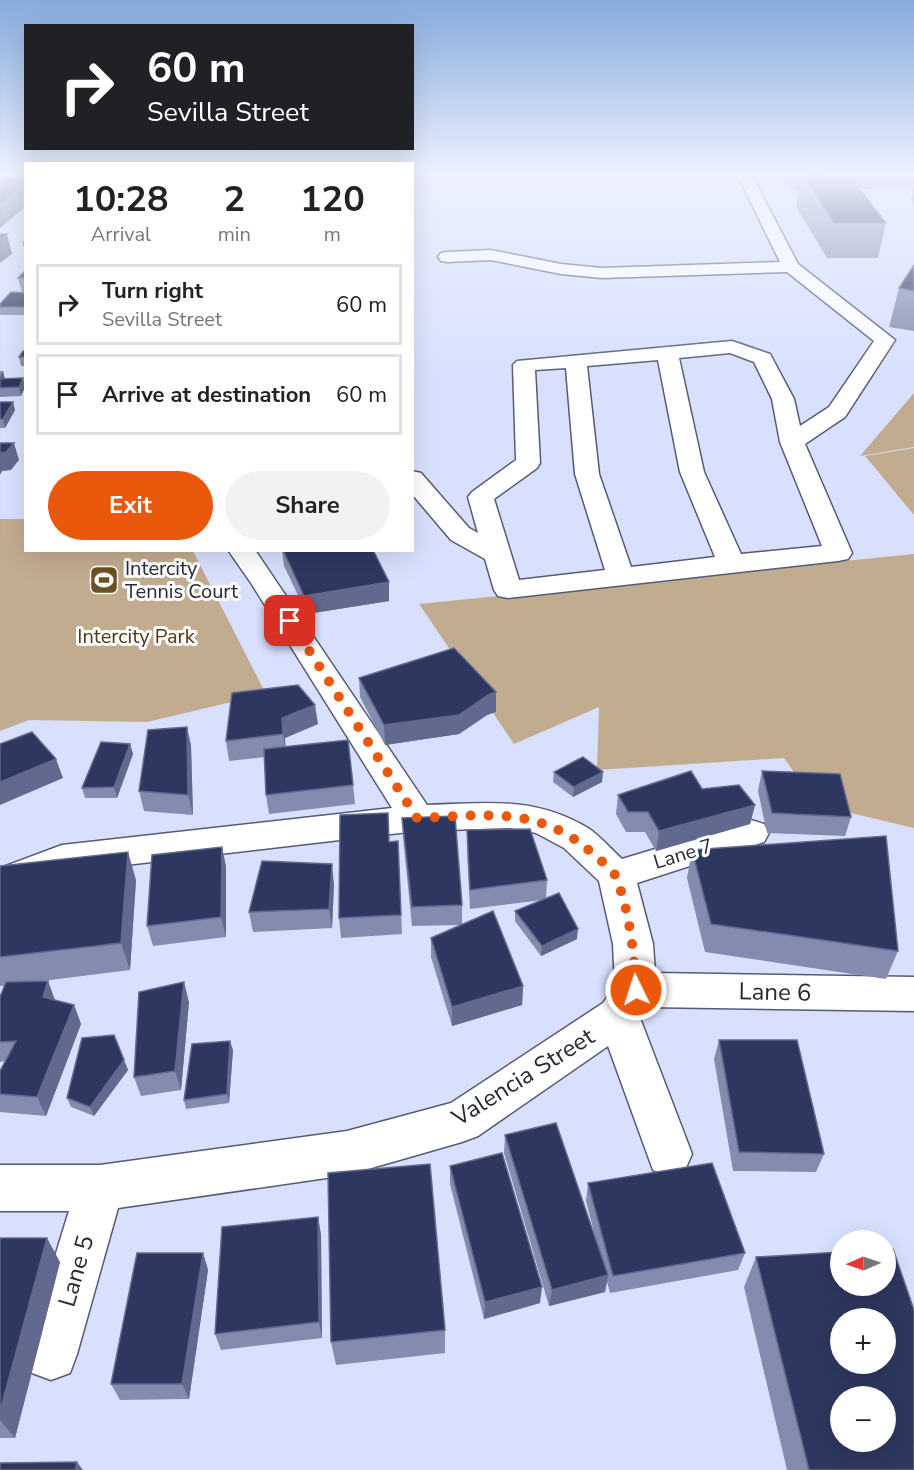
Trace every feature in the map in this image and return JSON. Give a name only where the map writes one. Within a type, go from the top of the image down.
[{"type":"street","points":[[777,241],[791,267],[885,340],[837,412],[792,442]]},
{"type":"street","points":[[447,257],[491,255],[561,269],[602,273],[791,267]]},
{"type":"street","points":[[433,502],[481,497],[528,463],[524,365],[732,347],[763,358],[783,399],[792,442],[838,553],[731,562],[621,578],[508,590],[481,497]]},
{"type":"street","points":[[667,352],[692,472],[731,562]]},
{"type":"street","points":[[576,360],[586,474],[621,578]]},
{"type":"street","points":[[783,399],[837,412]]},
{"type":"street","points":[[414,480],[460,534],[498,555]]},
{"type":"street","points":[[242,552],[264,581],[417,818]]},
{"type":"street","points":[[0,884],[62,859],[417,818],[511,816],[545,822],[578,839],[616,874],[633,944],[627,1003],[669,1154]]},
{"type":"street","name":"Lane 7","points":[[616,874],[751,833]]},
{"type":"street","name":"Lane 6","points":[[627,1003],[914,994]]},
{"type":"street","name":"Valencia Street","points":[[0,1188],[100,1188],[347,1153],[462,1121],[627,1003]]},
{"type":"street","name":"Lane 5","points":[[51,1354],[100,1188]]},
{"type":"green space","points":[[914,393],[914,447],[860,456]]},
{"type":"green space","points":[[914,448],[914,515],[865,456]]},
{"type":"green space","name":"Intercity Park","points":[[0,519],[24,519],[24,552],[194,552],[266,694],[147,722],[29,720],[0,731]]},
{"type":"green space","points":[[914,554],[914,828],[817,805],[784,758],[597,770],[599,707],[514,744],[419,604]]},
{"type":"building","points":[[914,265],[914,291],[899,288]]},
{"type":"building","points":[[11,292],[24,293],[24,307],[0,307]]},
{"type":"building","points":[[23,378],[19,387],[0,388],[0,379]]},
{"type":"building","points":[[0,402],[13,402],[3,419],[0,419]]},
{"type":"building","points":[[0,443],[14,443],[6,452],[0,453]]},
{"type":"building","points":[[284,552],[374,552],[389,582],[304,596]]},
{"type":"building","points":[[454,648],[496,692],[459,715],[384,725],[359,678]]},
{"type":"building","points":[[298,685],[315,705],[282,718],[283,734],[226,741],[232,693]]},
{"type":"building","points":[[187,727],[188,795],[139,791],[148,730]]},
{"type":"building","points":[[32,732],[56,759],[0,782],[0,744]]},
{"type":"building","points":[[348,740],[353,785],[266,795],[264,749]]},
{"type":"building","points":[[101,742],[130,744],[114,787],[82,788]]},
{"type":"building","points":[[583,757],[603,772],[574,787],[554,772]]},
{"type":"building","points":[[691,771],[702,789],[739,785],[755,805],[659,831],[648,812],[628,812],[618,795]]},
{"type":"building","points":[[762,771],[840,774],[851,817],[772,813]]},
{"type":"building","points":[[388,813],[389,842],[398,841],[401,915],[339,918],[340,815]]},
{"type":"building","points":[[455,816],[462,905],[412,907],[402,818]]},
{"type":"building","points":[[530,829],[547,880],[470,890],[467,830]]},
{"type":"building","points":[[886,836],[898,951],[711,924],[692,850]]},
{"type":"building","points":[[222,847],[221,917],[147,926],[152,855]]},
{"type":"building","points":[[128,852],[121,943],[0,957],[0,866]]},
{"type":"building","points":[[262,861],[332,864],[329,909],[249,912]]},
{"type":"building","points":[[559,893],[578,929],[542,946],[515,911]]},
{"type":"building","points":[[493,911],[523,986],[452,1007],[431,938]]},
{"type":"building","points":[[48,981],[43,997],[74,1005],[37,1097],[0,1094],[0,1071],[16,1041],[0,1042],[0,997],[6,982]]},
{"type":"building","points":[[184,982],[175,1071],[134,1077],[139,992]]},
{"type":"building","points":[[114,1035],[124,1060],[90,1107],[67,1098],[82,1038]]},
{"type":"building","points":[[719,1040],[797,1040],[824,1154],[739,1152]]},
{"type":"building","points":[[230,1041],[227,1094],[184,1100],[192,1044]]},
{"type":"building","points":[[556,1123],[608,1275],[552,1290],[505,1135]]},
{"type":"building","points":[[502,1153],[542,1287],[485,1302],[450,1166]]},
{"type":"building","points":[[712,1163],[745,1253],[613,1276],[588,1183]]},
{"type":"building","points":[[430,1164],[445,1330],[331,1342],[328,1173]]},
{"type":"building","points":[[318,1217],[319,1322],[215,1334],[222,1227]]},
{"type":"building","points":[[0,1238],[47,1238],[0,1411]]},
{"type":"building","points":[[137,1253],[203,1253],[182,1384],[111,1384]]},
{"type":"building","points":[[830,1253],[830,1296],[896,1296],[896,1258],[914,1310],[914,1470],[809,1470],[756,1257]]},
{"type":"building","points":[[77,1462],[75,1470],[0,1470],[0,1463]]},
{"type":"place","name":"Intercity Tennis Court","points":[[104,580]]},
{"type":"route","points":[[290,621],[417,818],[511,816],[545,822],[578,839],[616,874],[633,944],[636,990]]}]
